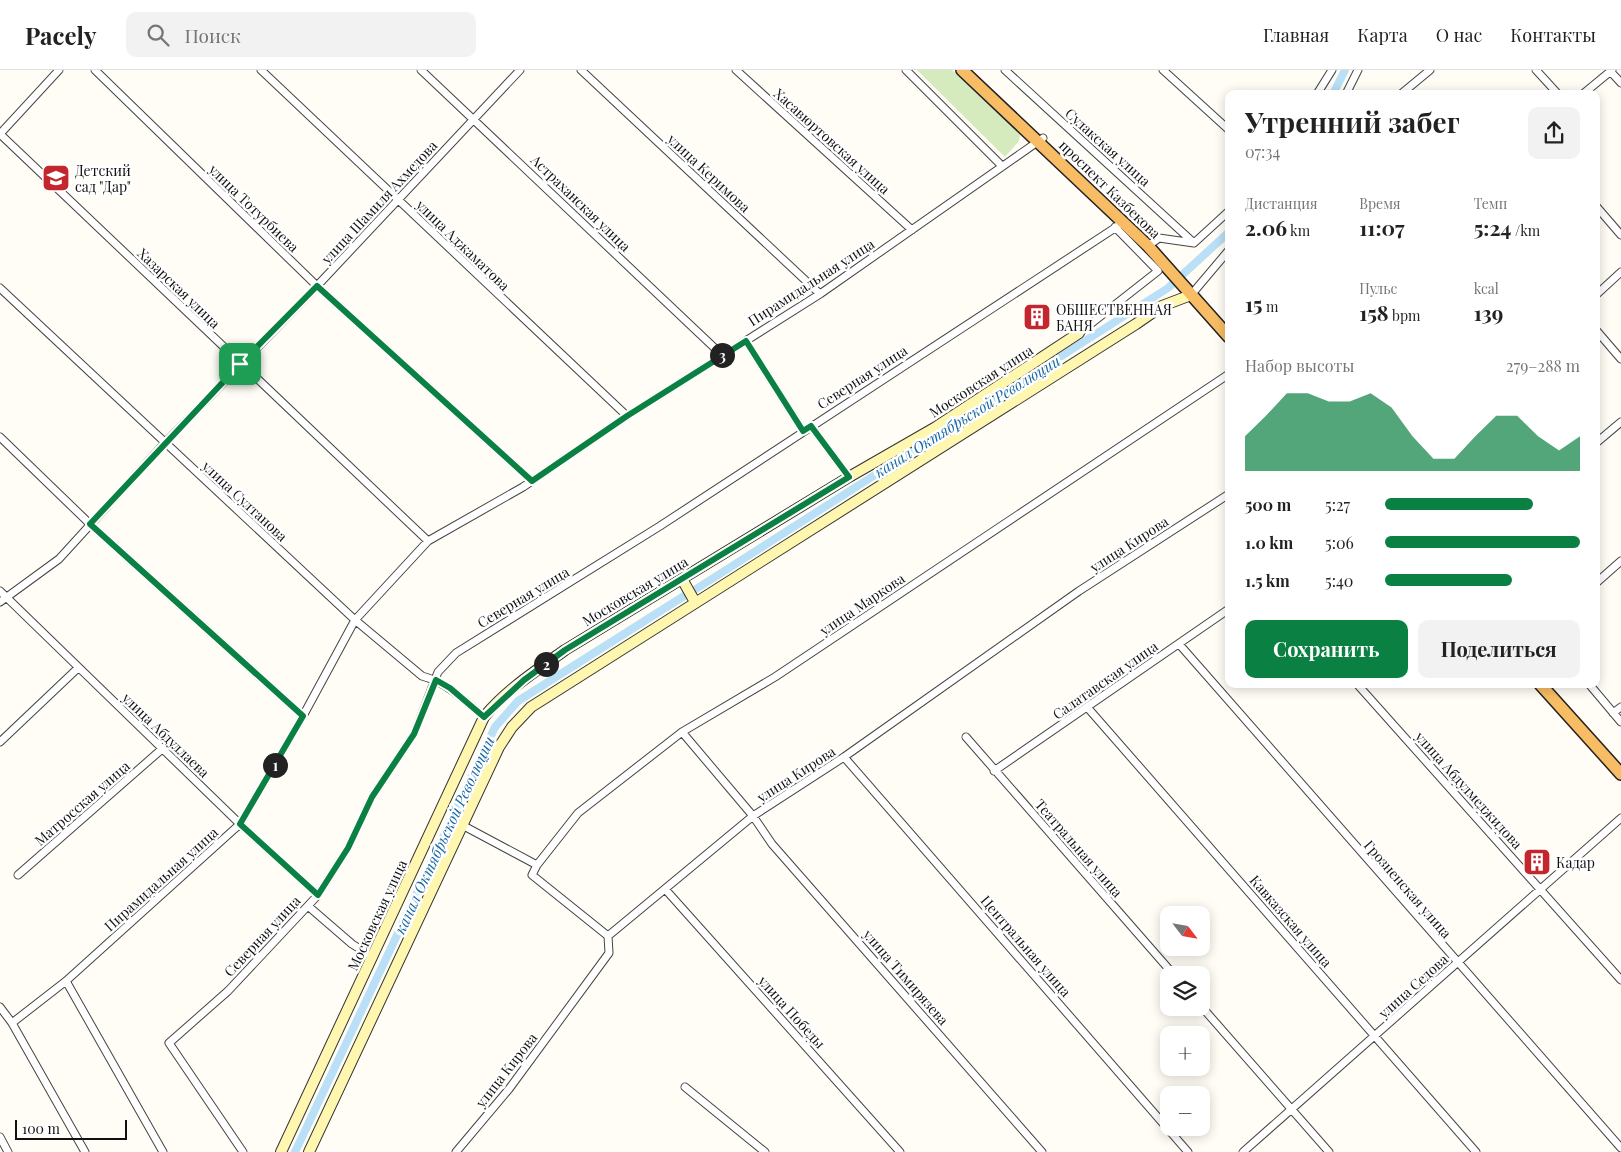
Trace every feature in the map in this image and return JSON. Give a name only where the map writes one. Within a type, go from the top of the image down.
[{"type":"highway","name":"проспект Казбекова","points":[[962,70],[1040,139],[1119,225],[1151,244]]},
{"type":"highway","name":"проспект Казбекова","points":[[970,70],[1151,244],[1225,332]]},
{"type":"highway","name":"проспект Казбекова","points":[[1193,294],[1225,325]]},
{"type":"highway","points":[[1544,688],[1621,774]]},
{"type":"highway","points":[[1552,688],[1621,765]]},
{"type":"main road","points":[[309,1152],[499,747],[521,716],[531,707],[695,602],[1162,306],[1193,294]]},
{"type":"main road","name":"Московская улица","points":[[281,1152],[484,717],[524,680],[565,650],[849,477],[936,428],[1079,332]]},
{"type":"main road","points":[[682,579],[695,602]]},
{"type":"street","points":[[0,134],[59,70]]},
{"type":"street","name":"улица Тотурбиева","points":[[95,70],[317,286],[532,481]]},
{"type":"street","name":"улица Аджаматова","points":[[261,70],[627,416]]},
{"type":"street","name":"Астраханская улица","points":[[421,70],[722,355]]},
{"type":"street","name":"улица Шамиля Ахмедова","points":[[0,602],[59,559],[164,444],[317,286],[520,70]]},
{"type":"street","name":"улица Керимова","points":[[581,70],[820,294]]},
{"type":"street","name":"Хасавюртовская улица","points":[[736,70],[912,230]]},
{"type":"street","points":[[906,70],[1001,165]]},
{"type":"street","name":"Сулакская улица","points":[[1005,70],[1194,243]]},
{"type":"street","points":[[1163,70],[1225,126]]},
{"type":"street","points":[[1320,90],[1330,73],[1323,70]]},
{"type":"street","points":[[1348,90],[1358,70]]},
{"type":"street","points":[[1406,90],[1430,70]]},
{"type":"street","points":[[1536,70],[1554,90]]},
{"type":"street","points":[[1587,90],[1611,70],[1621,83]]},
{"type":"street","name":"Хазарская улица","points":[[0,134],[428,541]]},
{"type":"street","name":"Пирамидальная улица","points":[[12,1023],[66,981],[240,824],[303,716],[355,620],[428,541],[532,481],[627,416],[820,294],[1040,139]]},
{"type":"street","points":[[1600,211],[1621,235]]},
{"type":"street","points":[[1151,244],[1159,238],[1194,243],[1225,215]]},
{"type":"street","name":"Московская улица","points":[[1079,332],[1158,271],[1119,225]]},
{"type":"street","name":"Северная улица","points":[[242,1152],[168,1043],[228,992],[318,895],[348,848],[372,797],[414,734],[438,672],[456,652],[602,564],[1119,225]]},
{"type":"street","points":[[1193,294],[1225,254]]},
{"type":"street","points":[[1600,291],[1621,272]]},
{"type":"street","name":"улица Султанова","points":[[0,288],[164,444],[355,620],[422,676],[436,680],[450,688],[484,717]]},
{"type":"street","points":[[1600,335],[1621,359]]},
{"type":"street","points":[[746,341],[803,431]]},
{"type":"street","name":"улица Маркова","points":[[537,865],[578,813],[682,732],[775,677],[1225,377]]},
{"type":"street","points":[[1600,440],[1621,422]]},
{"type":"street","points":[[811,426],[849,477]]},
{"type":"street","points":[[0,437],[90,524],[303,716]]},
{"type":"street","name":"улица Кирова","points":[[456,1152],[509,1089],[609,952],[608,936],[753,816],[844,757],[1079,591],[1225,497]]},
{"type":"street","points":[[1600,579],[1621,561]]},
{"type":"street","name":"улица Абдуллаева","points":[[0,591],[240,824],[318,895]]},
{"type":"street","name":"Салатавская улица","points":[[994,771],[1225,612]]},
{"type":"street","name":"Грозненская улица","points":[[1179,644],[1621,1148]]},
{"type":"street","points":[[0,742],[78,668]]},
{"type":"street","name":"улица Абдулмеджидова","points":[[1361,688],[1621,980]]},
{"type":"street","points":[[1592,688],[1621,722]]},
{"type":"street","name":"Кавказская улица","points":[[1087,707],[1476,1152]]},
{"type":"street","points":[[1614,713],[1621,707]]},
{"type":"street","name":"улица Тимирязева","points":[[682,732],[753,816],[772,844],[1042,1152]]},
{"type":"street","name":"Театральная улица","points":[[966,736],[994,771],[1166,966]]},
{"type":"street","name":"Матросская улица","points":[[18,876],[162,749]]},
{"type":"street","name":"Центральная улица","points":[[844,757],[1188,1152]]},
{"type":"street","name":"улица Седова","points":[[1243,1152],[1621,818]]},
{"type":"street","points":[[462,825],[537,865],[532,875],[608,936]]},
{"type":"street","name":"улица Победы","points":[[664,889],[900,1152]]},
{"type":"street","points":[[308,906],[352,944],[372,958]]},
{"type":"street","points":[[66,981],[163,1152]]},
{"type":"street","points":[[0,1007],[12,1023],[85,1152]]},
{"type":"street","points":[[1210,1016],[1329,1152]]},
{"type":"street","points":[[685,1087],[765,1152]]},
{"type":"street","points":[[0,1138],[8,1152]]},
{"type":"green space","points":[[917,70],[952,70],[1020,134],[1019,141],[1005,157]]},
{"type":"waterway","name":"канал Октябрьской Революции","points":[[1335,90],[1345,70]]},
{"type":"waterway","name":"канал Октябрьской Революции","points":[[696,589],[1168,288],[1225,236]]},
{"type":"waterway","name":"канал Октябрьской Революции","points":[[295,1152],[495,727],[518,701],[684,596]]},
{"type":"place","name":"Детский сад \"Дар\"","points":[[56,178]]},
{"type":"place","name":"ОБШЕСТВЕННАЯ БАНЯ","points":[[1037,317]]},
{"type":"place","name":"Кадар","points":[[1537,862]]},
{"type":"route","points":[[317,286],[532,481],[627,416],[746,341],[803,431],[811,426],[849,477],[565,650],[502,698],[484,717],[450,688],[436,680],[414,734],[372,797],[348,848],[318,895],[240,824],[303,716],[90,524],[240,364],[317,286]]}]
